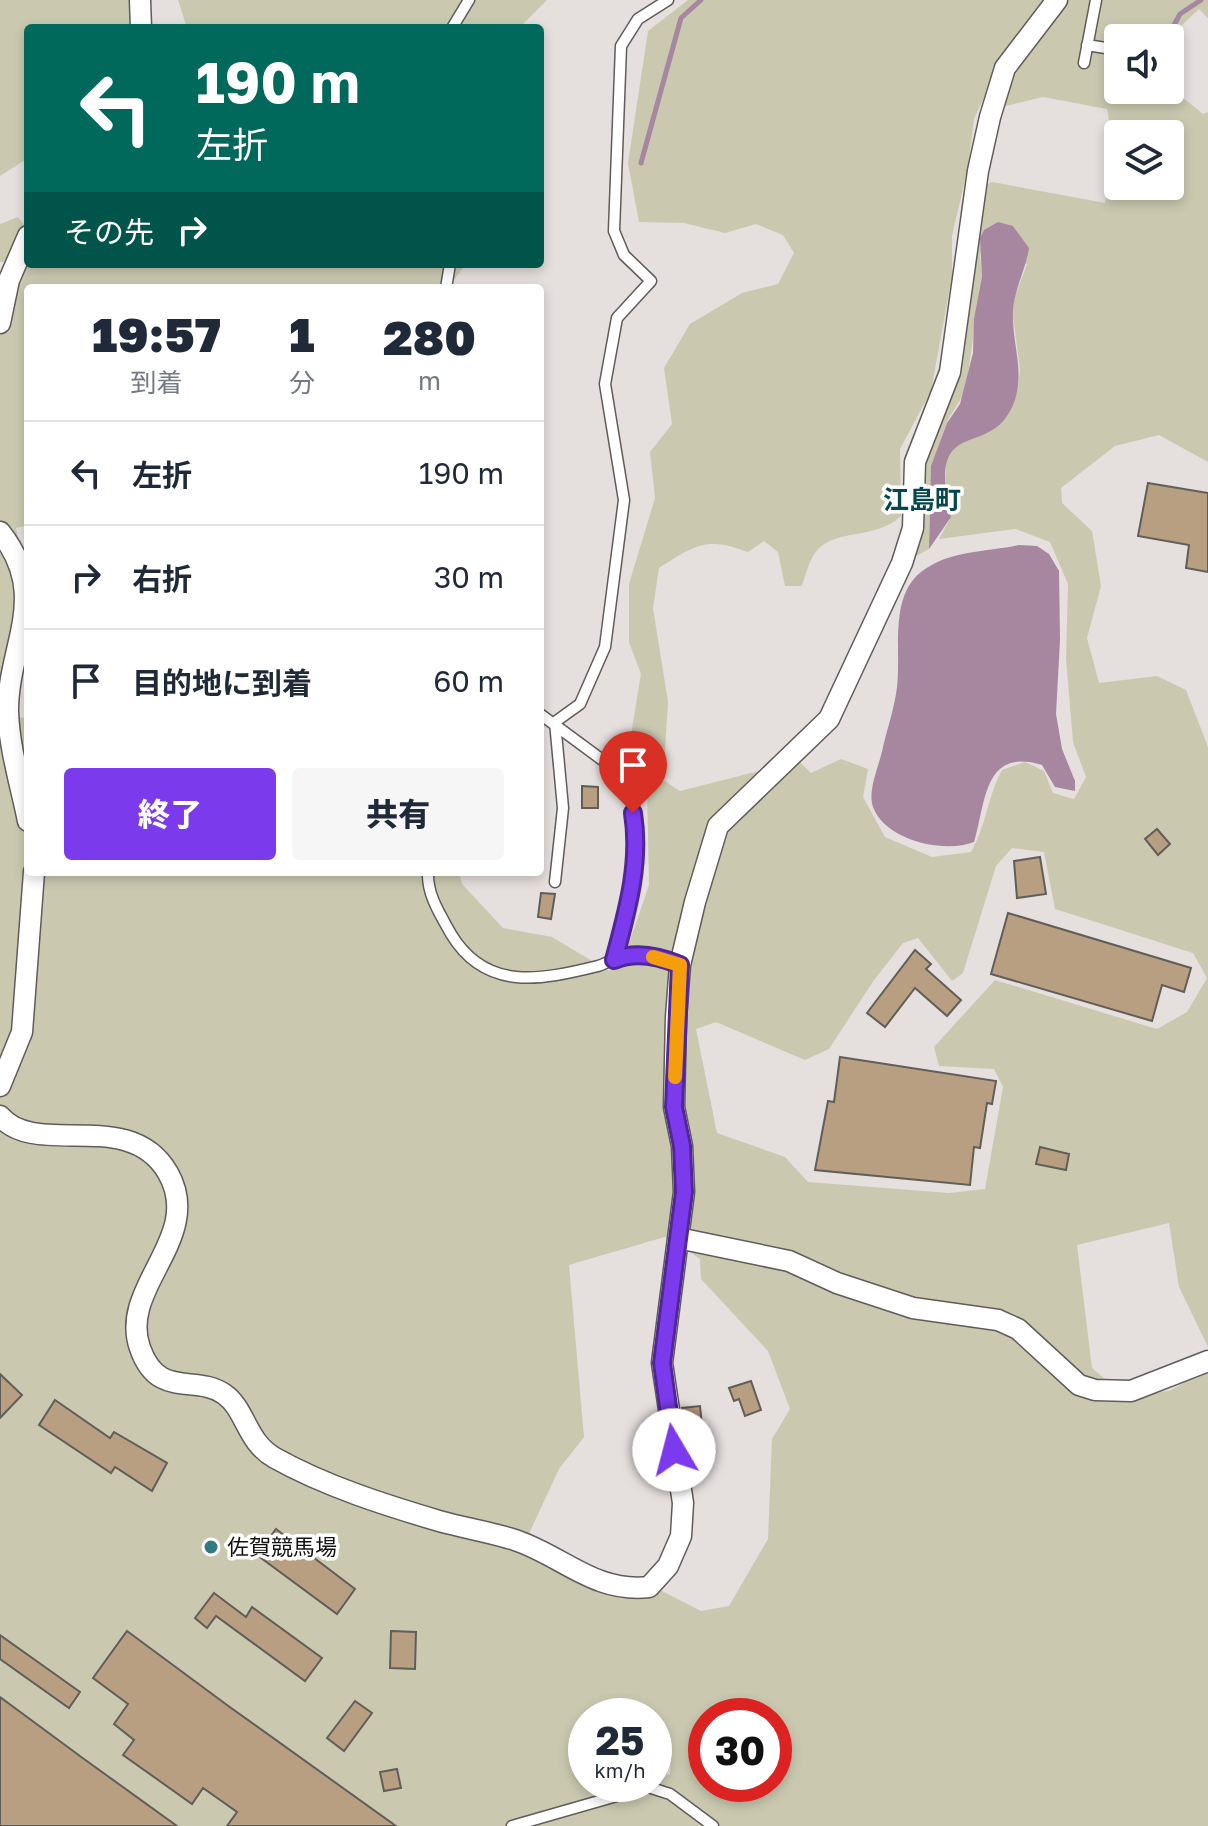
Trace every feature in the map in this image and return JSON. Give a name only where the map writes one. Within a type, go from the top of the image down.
[{"type":"street","points":[[140,0],[141,24]]},
{"type":"street","points":[[0,1116],[22,1133],[34,1136],[76,1133],[130,1143],[146,1151],[168,1172],[177,1196],[174,1238],[134,1318],[141,1353],[154,1373],[176,1384],[220,1391],[229,1397],[257,1446],[276,1459],[382,1503],[514,1540],[610,1586],[649,1587],[668,1566],[681,1536],[683,1503],[662,1363],[684,1192],[682,1146],[674,1107],[680,965],[718,826],[829,719],[902,563],[913,528],[915,462],[950,372],[975,187],[990,117],[1005,68],[1057,0]]},
{"type":"street","points":[[0,323],[9,280],[24,245]]},
{"type":"street","points":[[0,532],[15,551],[24,587]]},
{"type":"street","points":[[24,627],[8,708],[10,735],[24,802]]},
{"type":"street","points":[[0,1086],[22,1032],[34,876]]},
{"type":"street","points":[[678,1238],[789,1261],[837,1283],[913,1308],[998,1320],[1018,1329],[1079,1385],[1095,1390],[1131,1391],[1208,1361]]},
{"type":"lane","points":[[454,24],[469,0]]},
{"type":"lane","points":[[555,722],[580,704],[605,647],[624,500],[605,384],[617,318],[651,281],[624,255],[614,231],[621,46],[638,19],[668,0]]},
{"type":"lane","points":[[1084,63],[1096,0]]},
{"type":"lane","points":[[1087,45],[1104,48]]},
{"type":"lane","points":[[544,716],[620,773],[628,783],[638,843],[632,891],[614,960]]},
{"type":"lane","points":[[555,722],[563,808],[555,882]]},
{"type":"lane","points":[[429,876],[435,906],[465,957],[502,976],[557,974],[627,955],[664,957],[680,965]]},
{"type":"lane","points":[[512,1826],[648,1787],[670,1794],[713,1826]]},
{"type":"green space","points":[[0,0],[130,0],[129,24],[24,24],[24,161],[0,176]]},
{"type":"green space","points":[[178,0],[547,0],[523,24],[186,24]]},
{"type":"green space","points":[[688,0],[1042,0],[1039,11],[1005,52],[974,119],[968,167],[952,236],[952,276],[931,391],[900,449],[901,516],[878,529],[841,537],[821,547],[811,559],[802,586],[785,586],[778,552],[764,541],[748,552],[721,545],[701,545],[659,568],[653,608],[668,702],[663,780],[680,791],[799,761],[811,773],[841,759],[868,769],[863,797],[885,837],[932,857],[971,852],[1002,770],[1025,762],[1044,771],[1053,793],[1074,799],[1086,777],[1073,742],[1066,659],[1068,584],[1050,542],[1015,529],[939,539],[951,517],[946,497],[946,460],[953,447],[991,429],[1018,388],[1020,370],[1013,316],[1014,299],[1027,264],[980,253],[982,277],[966,387],[946,425],[936,457],[929,549],[912,558],[919,459],[952,374],[981,187],[992,182],[1105,203],[1106,200],[1184,200],[1184,120],[1109,120],[1107,109],[1043,97],[998,108],[1022,61],[1066,0],[1208,0],[1208,18],[1199,9],[1183,24],[1104,24],[1104,104],[1184,104],[1184,98],[1203,114],[1208,112],[1208,462],[1159,435],[1115,446],[1061,488],[1062,503],[1092,531],[1101,586],[1087,638],[1099,683],[1157,676],[1186,690],[1208,747],[1208,1347],[1179,1287],[1169,1223],[1077,1245],[1092,1368],[1128,1399],[1171,1390],[1208,1369],[1208,1826],[0,1826],[0,322],[7,322],[20,281],[4,262],[0,262],[0,224],[18,217],[24,225],[24,268],[463,268],[451,284],[24,284],[24,526],[16,528],[24,571],[24,661],[14,717],[24,718],[24,876],[460,876],[462,884],[503,928],[552,937],[609,971],[622,964],[649,885],[647,790],[627,759],[641,674],[629,642],[629,584],[655,498],[650,452],[672,424],[664,368],[690,324],[742,293],[778,284],[794,253],[783,235],[756,224],[725,233],[684,223],[639,222],[628,163],[648,31]],"holes":[[[1012,848],[1044,852],[1055,909],[1193,953],[1207,978],[1187,1012],[1157,1029],[995,980],[934,1047],[939,1066],[994,1069],[1003,1087],[985,1189],[949,1193],[808,1182],[785,1157],[717,1133],[696,1029],[716,1022],[805,1060],[829,1049],[874,980],[903,943],[918,938],[952,981],[963,973],[996,866]],[[668,1236],[700,1259],[701,1279],[768,1351],[790,1409],[772,1439],[768,1539],[729,1606],[701,1611],[662,1591],[624,1598],[521,1551],[559,1469],[584,1437],[569,1265]]]},
{"type":"shaded area","points":[[998,222],[1013,226],[1029,248],[1014,305],[1017,393],[1002,422],[990,432],[953,450],[947,463],[946,484],[951,517],[929,549],[931,466],[947,423],[960,404],[973,353],[974,319],[982,277],[980,238],[984,230]]},
{"type":"shaded area","points":[[1019,545],[1037,546],[1049,554],[1059,571],[1060,640],[1056,714],[1062,749],[1075,781],[1075,791],[1055,787],[1042,765],[1023,762],[1008,764],[990,782],[974,842],[932,845],[902,836],[880,818],[872,800],[896,694],[898,629],[904,597],[910,583],[921,572],[944,559]]},
{"type":"building","points":[[1148,483],[1208,493],[1208,572],[1186,568],[1189,545],[1138,536]]},
{"type":"building","points":[[582,786],[598,787],[598,808],[582,808]]},
{"type":"building","points":[[1157,829],[1170,844],[1158,855],[1145,839]]},
{"type":"building","points":[[1040,857],[1046,894],[1017,898],[1014,861]]},
{"type":"building","points":[[541,893],[555,894],[551,919],[538,917]]},
{"type":"building","points":[[1008,913],[1191,968],[1184,992],[1162,985],[1152,1021],[991,974]]},
{"type":"building","points":[[915,950],[931,964],[926,969],[961,1000],[947,1016],[915,988],[885,1027],[867,1013]]},
{"type":"building","points":[[840,1057],[996,1081],[992,1104],[987,1103],[980,1148],[974,1147],[970,1185],[815,1170],[828,1101],[834,1102]]},
{"type":"building","points":[[1040,1147],[1069,1154],[1066,1170],[1036,1164]]},
{"type":"building","points":[[0,1374],[22,1395],[0,1418]]},
{"type":"building","points":[[751,1381],[761,1410],[745,1416],[739,1399],[734,1401],[729,1388]]},
{"type":"building","points":[[55,1400],[110,1438],[114,1432],[167,1463],[152,1491],[115,1467],[111,1473],[39,1425]]},
{"type":"building","points":[[700,1406],[703,1438],[686,1439],[682,1408]]},
{"type":"building","points":[[276,1529],[355,1589],[337,1614],[257,1555]]},
{"type":"building","points":[[214,1593],[246,1617],[252,1607],[322,1658],[305,1681],[216,1616],[207,1628],[195,1618]]},
{"type":"building","points":[[127,1631],[396,1826],[227,1826],[237,1812],[203,1788],[192,1804],[123,1755],[134,1740],[114,1724],[128,1704],[93,1678]]},
{"type":"building","points":[[391,1631],[416,1632],[415,1669],[390,1668]]},
{"type":"building","points":[[0,1635],[80,1692],[69,1708],[0,1659]]},
{"type":"building","points":[[0,1697],[84,1759],[177,1826],[0,1826]]},
{"type":"building","points":[[355,1701],[372,1713],[344,1751],[327,1738]]},
{"type":"building","points":[[397,1769],[401,1788],[384,1791],[380,1772]]},
{"type":"waterway","points":[[641,163],[681,18],[701,0]]},
{"type":"waterway","points":[[1175,24],[1180,14],[1201,0]]},
{"type":"slow traffic","points":[[653,957],[664,957],[680,965],[675,1077]]},
{"type":"place","name":"佐賀競馬場","points":[[211,1547]]},
{"type":"district","name":"江島町","points":[[922,500]]},
{"type":"route","points":[[633,813],[638,843],[632,891],[614,960],[627,955],[664,957],[680,965],[674,1107],[682,1146],[684,1192],[674,1283],[663,1331],[662,1363],[674,1450]]}]
